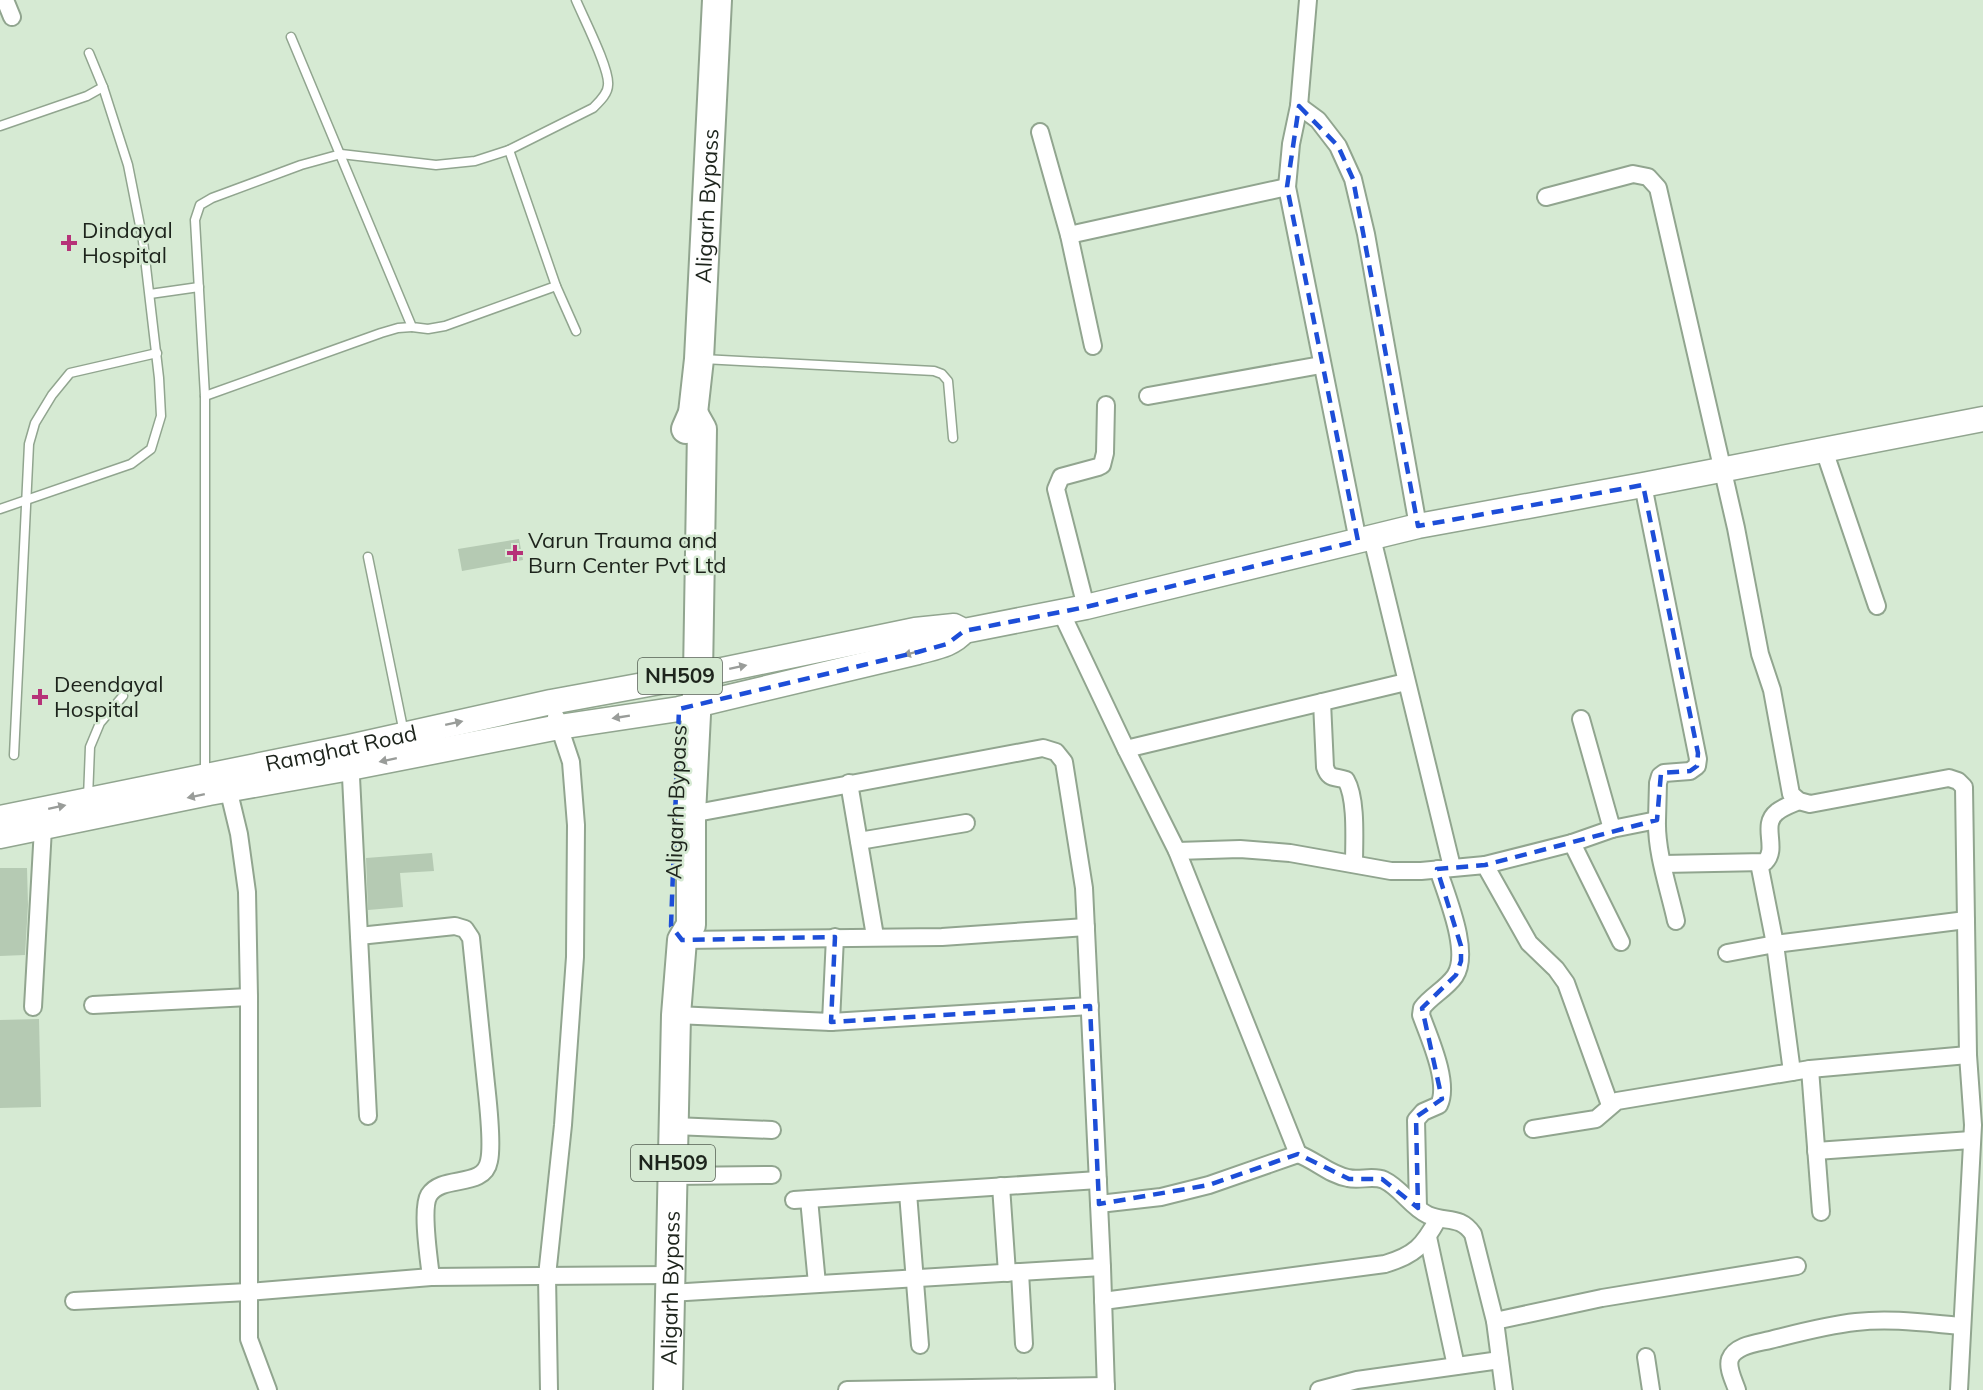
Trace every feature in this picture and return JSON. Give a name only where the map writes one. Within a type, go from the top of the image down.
[{"type":"highway","name":"Aligarh Bypass","points":[[682,938],[671,926],[688,707],[702,429],[693,413],[699,359],[717,0]]},
{"type":"highway","name":"Aligarh Bypass","points":[[668,1390],[664,1281],[672,1176],[676,1015],[682,938],[691,925],[688,707]]},
{"type":"main road","points":[[964,631],[1086,607],[1418,526],[1983,419]]},
{"type":"main road","name":"Ramghat Road","points":[[0,818],[88,801],[350,758],[688,707],[928,649],[956,640],[964,631],[954,626],[915,630],[689,677],[551,702],[404,734],[350,758]]},
{"type":"main road","name":"Ramghat Road","points":[[0,836],[43,828],[219,780]]},
{"type":"street","points":[[4,0],[12,17]]},
{"type":"street","points":[[1308,0],[1299,106],[1291,144],[1287,187],[1321,365],[1365,540],[1406,682],[1461,946],[1461,961],[1456,975],[1422,1008],[1421,1015],[1440,1074],[1442,1099],[1439,1105],[1423,1112],[1416,1120],[1418,1208]]},
{"type":"street","points":[[1299,106],[1318,120],[1338,146],[1353,179],[1366,234],[1418,526]]},
{"type":"street","points":[[1040,132],[1069,235],[1093,346]]},
{"type":"street","points":[[1546,197],[1634,174],[1648,177],[1658,188],[1723,470],[1760,654],[1772,690],[1791,794],[1799,801],[1810,804],[1949,778],[1958,781],[1964,787],[1968,1054],[1976,1130],[1976,1167],[1961,1326],[1959,1390]]},
{"type":"street","points":[[1069,235],[1287,187]]},
{"type":"street","points":[[1148,396],[1321,365]]},
{"type":"street","points":[[1086,607],[1056,489],[1060,477],[1102,465],[1105,453],[1106,405]]},
{"type":"street","points":[[1824,450],[1877,606]]},
{"type":"street","points":[[1643,485],[1698,759],[1696,766],[1690,771],[1664,773],[1660,776],[1658,783],[1656,831],[1676,921]]},
{"type":"street","points":[[1061,612],[1126,749],[1178,851],[1298,1154]]},
{"type":"street","points":[[1126,749],[1406,682]]},
{"type":"street","points":[[549,1390],[547,1276],[563,1125],[575,957],[576,825],[571,762],[551,702]]},
{"type":"street","points":[[1322,702],[1327,774],[1332,778],[1346,780],[1350,786],[1354,826],[1354,864]]},
{"type":"street","points":[[1581,719],[1612,829]]},
{"type":"street","points":[[691,813],[1042,748],[1056,752],[1065,762],[1084,888],[1106,1388],[847,1390]]},
{"type":"street","points":[[350,758],[368,1116]]},
{"type":"street","points":[[219,780],[239,834],[247,892],[249,1339],[268,1390]]},
{"type":"street","points":[[849,783],[875,936]]},
{"type":"street","points":[[1663,864],[1765,862],[1771,850],[1769,828],[1771,818],[1778,811],[1799,801]]},
{"type":"street","points":[[1178,851],[1240,849],[1290,853],[1391,871],[1421,871],[1485,865],[1572,843],[1612,829],[1657,820]]},
{"type":"street","points":[[859,841],[966,823]]},
{"type":"street","points":[[33,1007],[43,828]]},
{"type":"street","points":[[1572,843],[1621,942]]},
{"type":"street","points":[[1759,863],[1775,944],[1792,1072]]},
{"type":"street","points":[[1485,865],[1529,943],[1556,969],[1566,983],[1610,1105]]},
{"type":"street","points":[[1727,953],[1775,944],[1966,920]]},
{"type":"street","points":[[358,936],[455,926],[465,929],[471,938],[488,1103],[489,1162],[484,1172],[477,1176],[440,1186],[429,1195],[426,1208],[430,1277]]},
{"type":"street","points":[[682,938],[942,936],[1086,927]]},
{"type":"street","points":[[831,1022],[835,937]]},
{"type":"street","points":[[93,1005],[249,997]]},
{"type":"street","points":[[676,1015],[831,1022],[1090,1006]]},
{"type":"street","points":[[1533,1129],[1596,1119],[1617,1101],[1810,1069],[1968,1054]]},
{"type":"street","points":[[1810,1069],[1821,1212]]},
{"type":"street","points":[[674,1126],[772,1130]]},
{"type":"street","points":[[1816,1151],[1976,1130]]},
{"type":"street","points":[[1099,1204],[1161,1197],[1209,1185],[1298,1154],[1311,1158],[1348,1179],[1382,1179],[1393,1185],[1425,1214],[1438,1219],[1457,1220],[1473,1233],[1495,1321],[1504,1390]]},
{"type":"street","points":[[672,1176],[772,1175]]},
{"type":"street","points":[[817,1284],[801,1199],[1098,1180]]},
{"type":"street","points":[[1001,1186],[1024,1344]]},
{"type":"street","points":[[908,1193],[920,1345]]},
{"type":"street","points":[[1103,1301],[1385,1264],[1419,1249],[1438,1219]]},
{"type":"street","points":[[1428,1237],[1456,1366]]},
{"type":"street","points":[[1495,1321],[1602,1298],[1797,1266]]},
{"type":"street","points":[[74,1301],[248,1292],[430,1277],[633,1275],[664,1281],[817,1284],[1102,1267]]},
{"type":"street","points":[[1737,1390],[1730,1370],[1730,1359],[1737,1350],[1749,1345],[1818,1328],[1857,1322],[1896,1320],[1961,1326]]},
{"type":"street","points":[[1646,1357],[1650,1390]]},
{"type":"street","points":[[1319,1390],[1357,1380],[1500,1360]]},
{"type":"lane","points":[[219,780],[205,396],[195,220],[200,205],[212,198],[301,165],[341,154],[436,165],[475,161],[509,150],[593,108],[603,99],[609,84],[576,0]]},
{"type":"lane","points":[[291,37],[412,327]]},
{"type":"lane","points":[[0,509],[131,464],[152,448],[161,416],[150,294],[143,242],[128,165],[103,87],[89,53]]},
{"type":"lane","points":[[0,126],[87,96],[103,87]]},
{"type":"lane","points":[[509,150],[556,286],[576,331]]},
{"type":"lane","points":[[205,396],[381,333],[398,328],[428,329],[445,326],[556,286]]},
{"type":"lane","points":[[150,294],[199,287]]},
{"type":"lane","points":[[14,755],[29,444],[35,423],[52,395],[70,373],[157,353]]},
{"type":"lane","points":[[699,359],[934,371],[942,374],[948,381],[953,438]]},
{"type":"lane","points":[[368,557],[404,734]]},
{"type":"lane","points":[[88,801],[90,747],[100,723],[123,696]]},
{"type":"highlighted area","points":[[1299,106],[1338,146],[1353,179],[1418,526],[1643,485],[1698,753],[1697,766],[1690,771],[1661,773],[1657,820],[1485,865],[1437,869],[1461,946],[1461,961],[1456,975],[1422,1008],[1442,1099],[1416,1117],[1418,1208],[1382,1179],[1349,1179],[1298,1154],[1209,1185],[1099,1204],[1090,1006],[831,1022],[835,937],[682,940],[671,926],[679,709],[918,652],[947,644],[964,631],[1086,607],[1358,541],[1287,187]]},
{"type":"building","points":[[519,539],[523,560],[462,571],[458,549]]},
{"type":"building","points":[[432,853],[434,871],[400,873],[403,907],[368,910],[366,858]]},
{"type":"building","points":[[0,868],[27,868],[28,905],[25,955],[0,956]]},
{"type":"building","points":[[39,1019],[41,1107],[0,1108],[0,1020]]},
{"type":"place","name":"Dindayal Hospital","points":[[69,243]]},
{"type":"place","name":"Varun Trauma and Burn Center Pvt Ltd","points":[[515,553]]},
{"type":"place","name":"Deendayal Hospital","points":[[40,697]]}]
